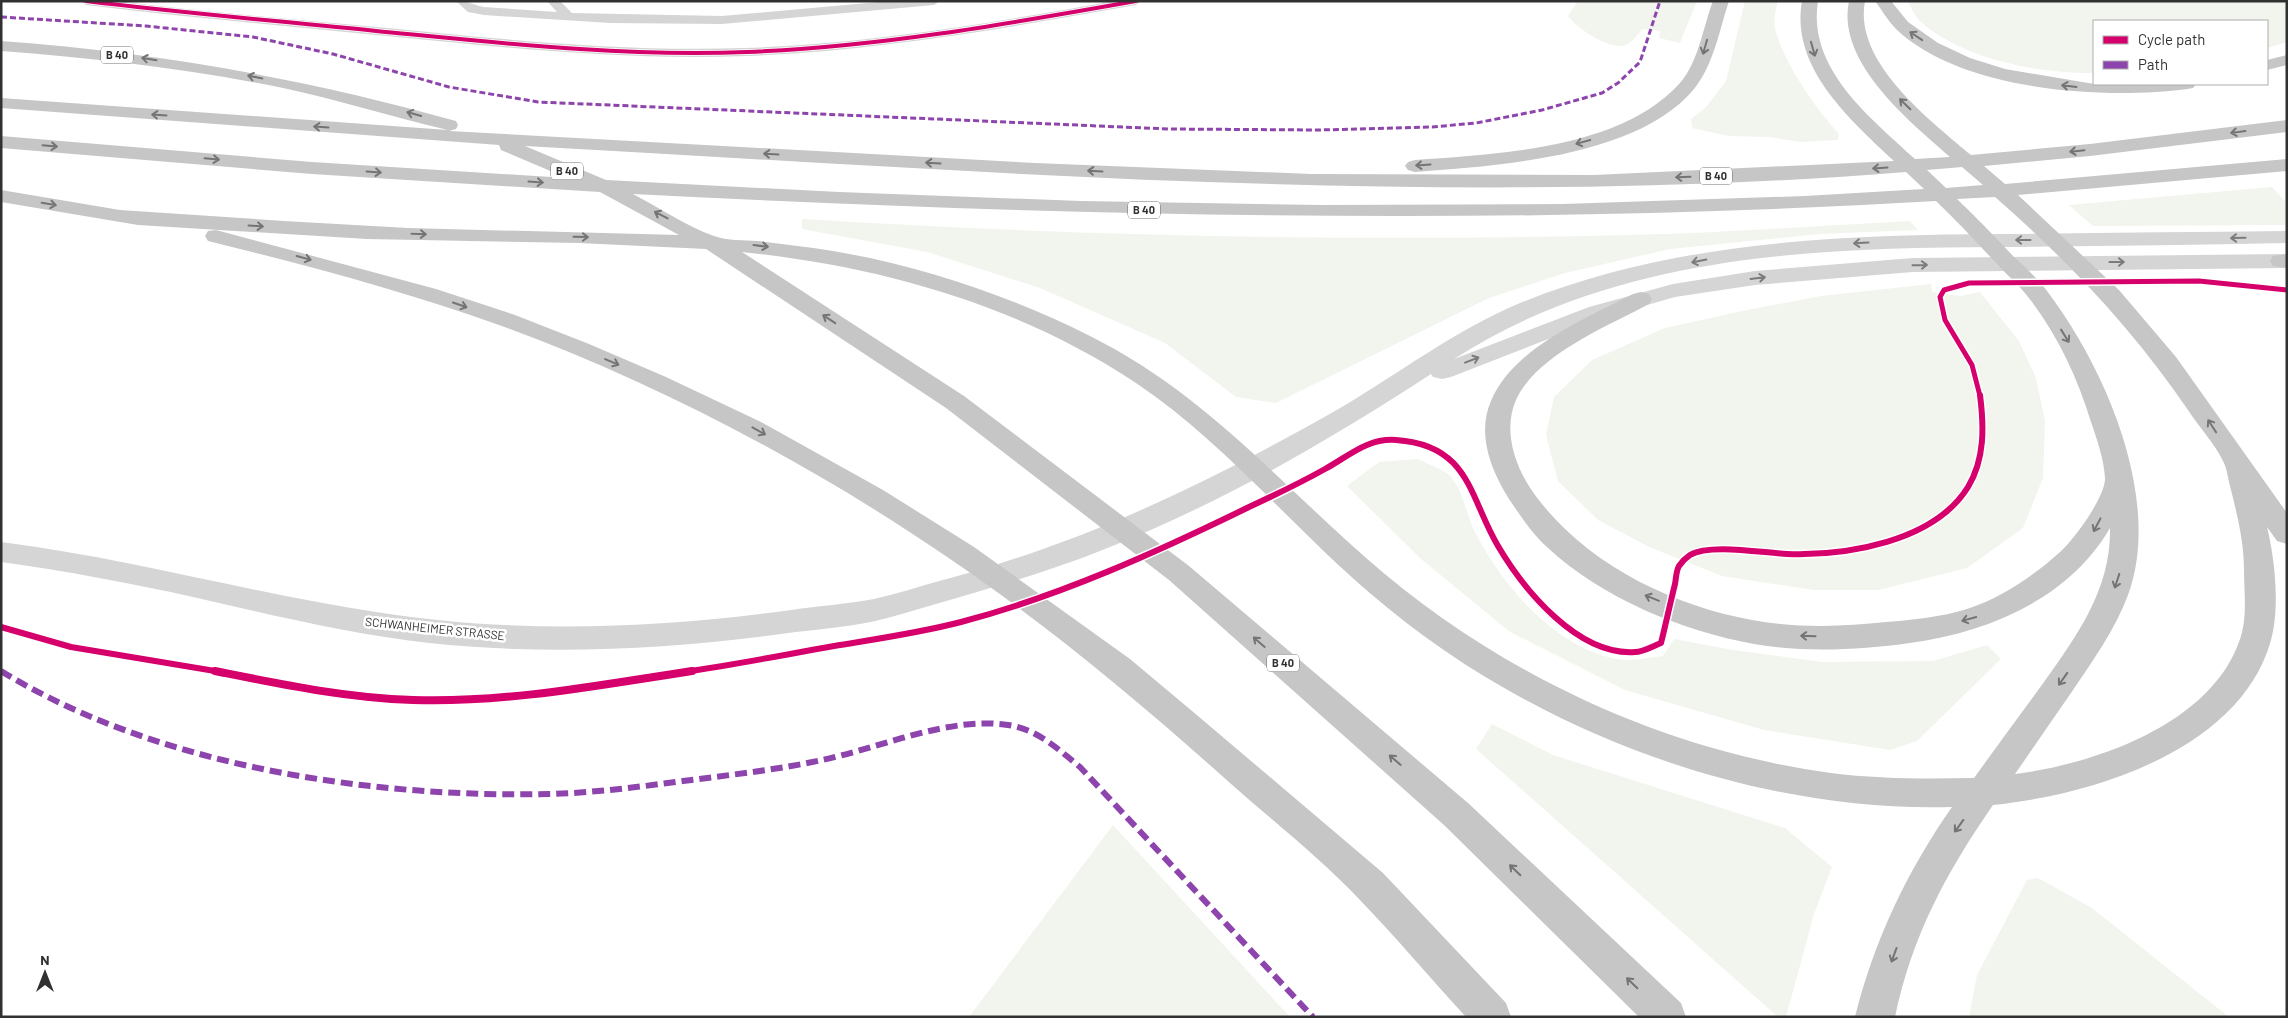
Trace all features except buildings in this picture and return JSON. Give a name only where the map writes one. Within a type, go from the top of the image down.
[{"type":"highway","points":[[1144,173],[1424,165],[1534,153],[1595,139],[1643,120],[1661,108],[1687,86],[1703,54],[1721,1]]},
{"type":"highway","points":[[1810,1],[1807,15],[1809,35],[1815,57],[1854,110],[1885,142],[1960,211],[2039,295],[2080,360],[2099,405],[2119,481],[2125,524],[2119,580],[2091,639],[1951,838],[1911,909],[1879,994],[1875,1017]]},
{"type":"highway","points":[[1858,1],[1855,11],[1858,37],[1868,60],[1886,85],[1940,138],[2042,227],[2111,295],[2167,362],[2238,467],[2287,534]]},
{"type":"highway","points":[[1883,1],[1904,28],[1929,44],[1956,57],[2012,75],[2092,88],[2146,88],[2177,85]]},
{"type":"highway","name":"B 40","points":[[1,46],[139,58],[232,73],[373,102],[458,127],[530,155],[607,188],[722,249],[955,402],[1179,573],[1456,814],[1667,1017]]},
{"type":"highway","points":[[2268,65],[2287,60]]},
{"type":"highway","name":"B 40","points":[[1,104],[392,133],[1144,173],[1348,180],[1499,182],[1723,176],[1879,168],[2007,158],[2287,126]]},
{"type":"highway","name":"B 40","points":[[1,142],[350,171],[659,190],[912,202],[1154,210],[1498,212],[1792,204],[2044,190],[2287,165]]},
{"type":"highway","points":[[1,196],[120,216],[280,252],[428,294],[506,320],[658,382],[752,428],[810,460],[964,554],[1118,668],[1265,791],[1370,886],[1492,1017]]},
{"type":"highway","points":[[120,216],[327,231],[710,241],[823,255],[875,266],[957,289],[1002,305],[1086,343],[1160,388],[1228,444],[1340,550],[1410,610],[1469,651],[1530,687],[1611,725],[1690,754],[1771,776],[1835,788],[1913,794],[1958,794],[2060,782],[2116,765],[2157,745],[2194,722],[2220,698],[2241,671],[2253,644],[2260,616],[2257,545],[2238,467]]},
{"type":"highway","points":[[1641,299],[1579,332],[1528,367],[1504,399],[1500,415],[1499,432],[1502,457],[1512,483],[1558,540],[1583,562],[1625,587],[1694,615],[1753,632],[1847,637],[1926,629],[1986,614],[2026,592],[2079,552],[2096,529],[2119,481]]},
{"type":"street","points":[[1378,397],[1483,332],[1526,309],[1588,286],[1713,258],[1779,249],[1864,243],[2287,237]]},
{"type":"street","points":[[1378,397],[1597,312],[1641,299],[1704,285],[1870,267],[2006,263],[2285,261]]},
{"type":"street","name":"SCHWANHEIMER STRASSE","points":[[1,552],[47,557],[153,576],[263,602],[378,624],[503,637],[657,636],[714,632],[874,610],[982,580],[1113,535],[1236,476],[1378,397]]},
{"type":"lane","points":[[86,1],[179,13],[550,48],[677,53],[788,50],[902,40],[967,31],[1136,1]]},
{"type":"lane","points":[[462,1],[472,9],[484,11],[610,20],[722,20],[934,1]]},
{"type":"lane","points":[[553,1],[568,17]]},
{"type":"lane","points":[[774,4],[807,12]]},
{"type":"shaded area","points":[[1578,1],[1697,1],[1680,43],[1659,38],[1660,31],[1643,29],[1631,42],[1622,46],[1615,46],[1600,40],[1572,21],[1568,16]]},
{"type":"shaded area","points":[[1745,1],[1778,1],[1774,25],[1785,55],[1801,84],[1820,112],[1839,134],[1838,140],[1801,142],[1769,137],[1729,136],[1692,128],[1691,119],[1706,107],[1726,81]]},
{"type":"shaded area","points":[[2287,1],[2287,42],[2268,48],[2268,20],[2093,20],[2093,73],[2050,71],[2002,62],[1957,45],[1937,34],[1920,21],[1908,2]]},
{"type":"shaded area","points":[[2272,187],[2285,201],[2285,225],[2093,226],[2069,205]]},
{"type":"shaded area","points":[[802,219],[1008,230],[1214,236],[1523,237],[1662,234],[1910,221],[1918,230],[1819,234],[1670,249],[1565,273],[1489,298],[1276,403],[1236,397],[1165,343],[1040,288],[927,252],[802,229]]},
{"type":"shaded area","points":[[1931,284],[1932,292],[1960,296],[1980,292],[2019,341],[2036,378],[2045,421],[2043,478],[2023,528],[1967,568],[1878,590],[1813,590],[1722,576],[1649,547],[1598,520],[1558,481],[1546,435],[1554,397],[1592,360],[1665,328],[1821,296]]},
{"type":"shaded area","points":[[1418,459],[1438,468],[1449,475],[1454,481],[1476,534],[1487,554],[1516,594],[1552,628],[1594,653],[1622,660],[1663,656],[1674,639],[1733,650],[1822,662],[1933,661],[1987,645],[2001,659],[1917,741],[1890,750],[1764,730],[1625,690],[1510,632],[1421,559],[1347,486],[1379,462]]},
{"type":"shaded area","points":[[1492,724],[1553,755],[1785,828],[1832,867],[1814,914],[1786,1017],[1778,1017],[1476,749]]},
{"type":"shaded area","points":[[1113,825],[1290,1017],[969,1017]]},
{"type":"shaded area","points":[[2038,878],[2092,908],[2229,1017],[1969,1017],[1977,975],[2027,880]]},
{"type":"marked path","points":[[1,17],[146,26],[253,37],[333,54],[449,87],[538,102],[1169,129],[1319,130],[1432,127],[1476,123],[1542,110],[1602,93],[1618,83],[1640,62],[1660,1]]},
{"type":"marked path","points":[[1,671],[63,704],[128,730],[179,747],[282,773],[388,789],[441,793],[548,794],[624,788],[794,766],[866,750],[955,726],[992,723],[1020,727],[1039,735],[1080,767],[1313,1017]]},
{"type":"cycle path","points":[[86,1],[195,14],[515,45],[654,53],[747,52],[894,40],[991,26],[1136,1]]},
{"type":"cycle path","points":[[1,627],[85,650],[166,662],[296,687],[355,696],[443,700],[502,697],[562,690],[762,659],[925,630],[1011,607],[1145,555],[1284,490],[1325,469],[1366,444],[1373,441],[1391,439],[1411,442],[1431,449],[1449,459],[1464,474],[1480,504],[1498,546],[1510,565],[1546,608],[1567,627],[1590,642],[1613,652],[1637,652],[1661,643],[1679,566],[1690,555],[1706,550],[1816,554],[1862,548],[1887,542],[1911,532],[1934,520],[1953,505],[1968,487],[1977,466],[1981,448],[1982,421],[1980,394],[1975,373],[1944,316],[1940,297],[1944,290],[1969,283],[2199,281],[2287,290]]}]
